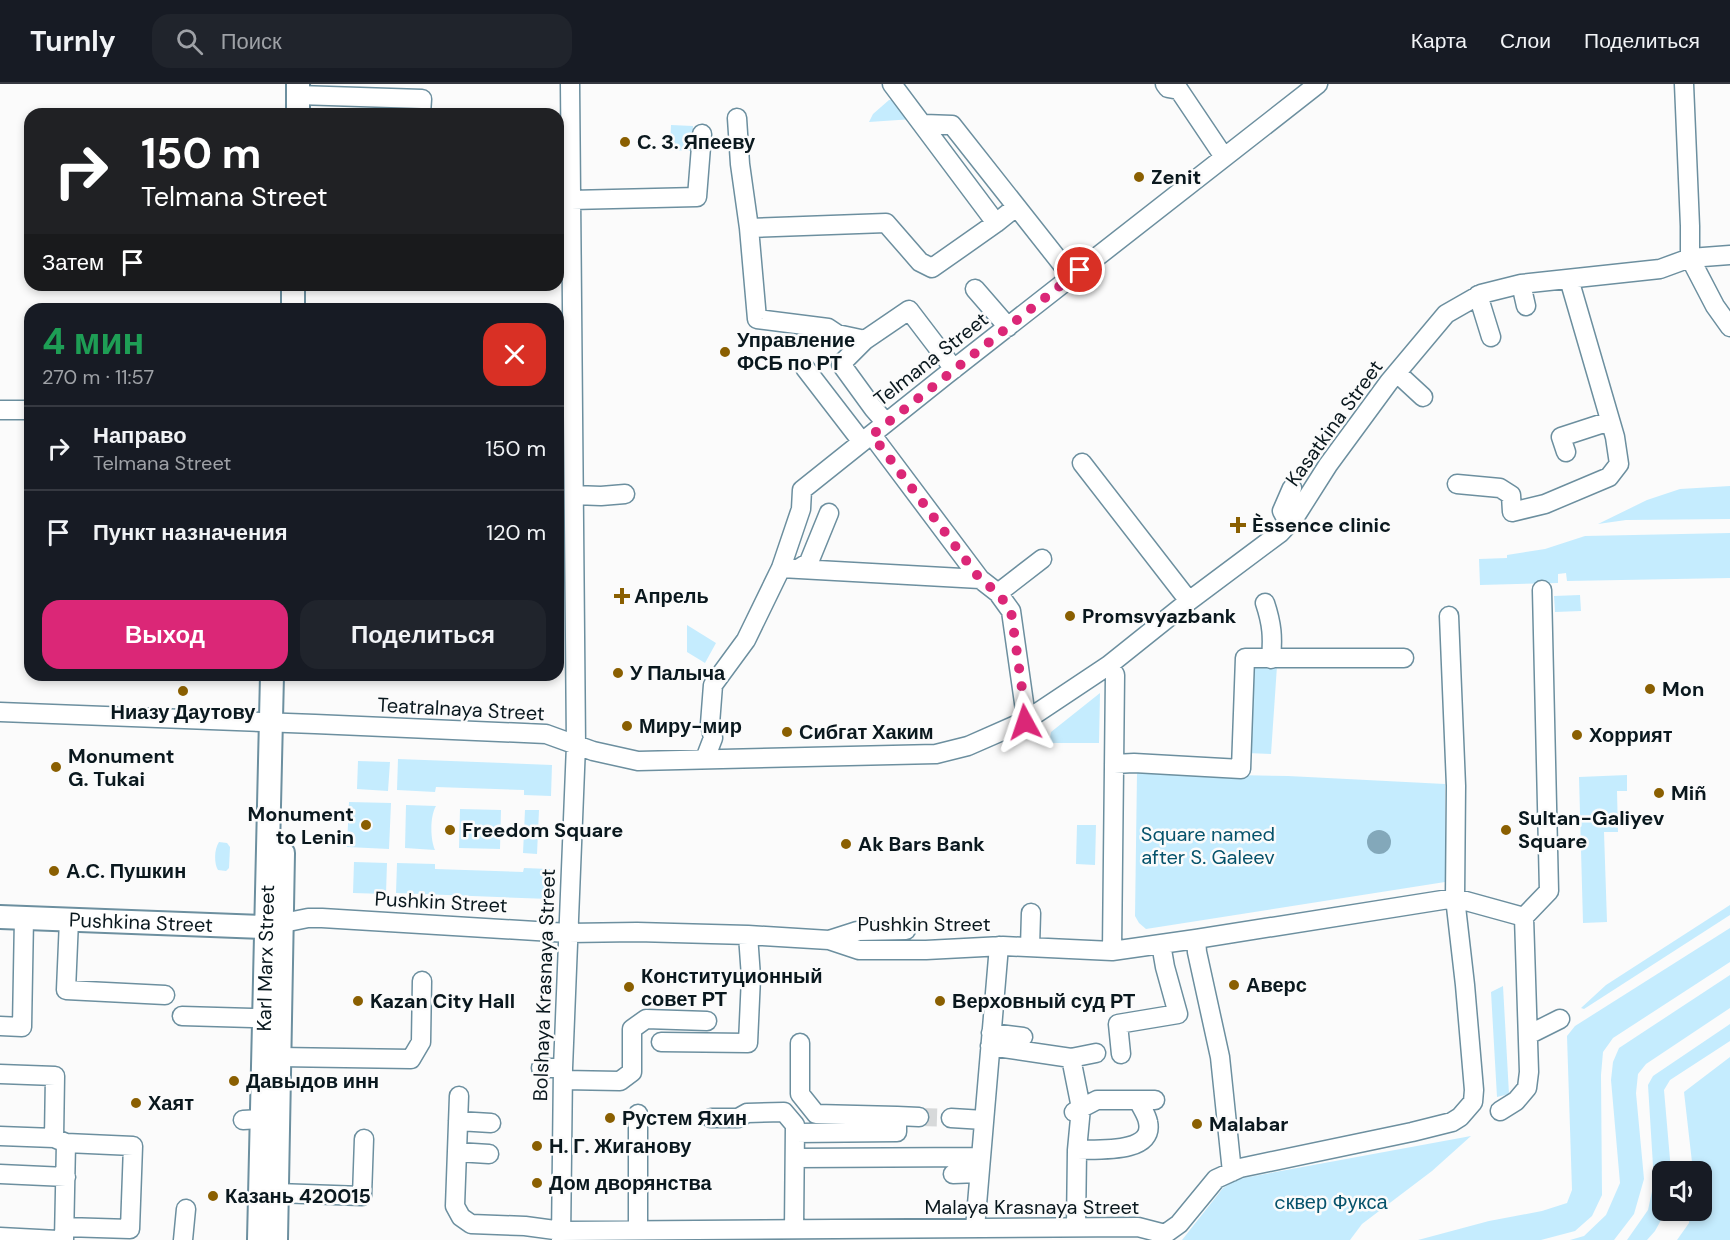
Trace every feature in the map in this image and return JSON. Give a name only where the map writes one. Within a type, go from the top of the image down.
[{"type":"main road","points":[[287,108],[295,94]]},
{"type":"main road","name":"Karl Marx Street","points":[[273,681],[278,723],[274,925],[279,1057],[276,1240]]},
{"type":"main road","name":"Karl Marx Street","points":[[278,723],[286,681]]},
{"type":"main road","name":"Pushkina Street","points":[[0,917],[274,925]]},
{"type":"main road","name":"Karl Marx Street","points":[[259,1240],[252,1120],[274,925]]},
{"type":"street","name":"Bolshaya Krasnaya Street","points":[[561,1235],[563,1074],[576,745],[567,638],[574,495],[566,398],[571,200],[570,84]]},
{"type":"street","points":[[892,84],[996,223]]},
{"type":"street","points":[[1165,84],[1168,88],[1179,90],[1224,157]]},
{"type":"street","name":"Telmana Street","points":[[705,759],[713,738],[710,724],[713,686],[746,640],[789,568],[793,508],[802,490],[1318,84]]},
{"type":"street","points":[[1683,84],[1690,258],[1710,297],[1730,327]]},
{"type":"street","points":[[295,94],[422,99],[422,108]]},
{"type":"street","points":[[737,118],[757,319],[828,328],[837,334],[865,340]]},
{"type":"street","points":[[924,124],[952,125],[1072,277]]},
{"type":"street","points":[[571,200],[697,197],[702,134]]},
{"type":"street","points":[[749,228],[886,223],[920,262],[932,268],[1016,207]]},
{"type":"street","name":"Kasatkina Street","points":[[1109,665],[1295,518],[1328,465],[1397,373],[1446,314],[1478,295],[1521,284],[1660,269],[1690,258],[1730,255]]},
{"type":"street","points":[[1457,483],[1503,489],[1510,495],[1512,512],[1545,504],[1609,477],[1619,464],[1615,437],[1569,279]]},
{"type":"street","points":[[1521,284],[1526,306]]},
{"type":"street","points":[[975,289],[1008,327]]},
{"type":"street","points":[[1478,295],[1491,338]]},
{"type":"street","points":[[886,423],[842,364],[865,340],[909,310],[954,369]]},
{"type":"street","points":[[805,368],[867,439],[980,579],[998,593],[1011,611],[1025,722]]},
{"type":"street","points":[[1397,373],[1423,397]]},
{"type":"street","points":[[0,410],[24,410]]},
{"type":"street","points":[[1566,452],[1561,437],[1610,421]]},
{"type":"street","points":[[1082,463],[1189,601]]},
{"type":"street","points":[[1289,524],[1282,511],[1292,488]]},
{"type":"street","points":[[574,495],[625,494]]},
{"type":"street","points":[[789,568],[809,562],[829,513]]},
{"type":"street","points":[[998,593],[1042,559]]},
{"type":"street","points":[[789,568],[980,579]]},
{"type":"street","points":[[1500,1111],[1516,1101],[1527,1088],[1529,1072],[1524,917],[1549,891],[1542,590]]},
{"type":"street","points":[[1265,603],[1271,621],[1273,639],[1271,659]]},
{"type":"street","name":"Malaya Krasnaya Street","points":[[459,1096],[455,1206],[461,1218],[471,1224],[525,1226],[561,1235],[633,1233],[679,1235],[931,1234],[975,1228],[1010,1234],[1076,1227],[1138,1227],[1164,1237],[1179,1224],[1216,1179],[1240,1168],[1452,1122],[1460,1117],[1473,1102],[1474,1090],[1455,898],[1456,786],[1449,616]]},
{"type":"street","points":[[1114,764],[1241,769],[1245,658],[1404,658]]},
{"type":"street","points":[[1109,665],[1115,675],[1112,951]]},
{"type":"street","name":"Teatralnaya Street","points":[[0,712],[546,734],[593,751],[638,760],[936,754],[968,746],[1025,722],[1109,665]]},
{"type":"street","points":[[1455,898],[1524,917]]},
{"type":"street","name":"Pushkin Street","points":[[274,925],[308,918],[322,918],[568,933],[748,935],[829,940],[859,950],[926,950],[994,942],[1030,947],[1112,951],[1455,898]]},
{"type":"street","points":[[1030,947],[1031,913]]},
{"type":"street","points":[[0,1026],[22,1027],[24,918]]},
{"type":"street","points":[[69,920],[66,990],[165,995]]},
{"type":"street","points":[[829,940],[857,931],[906,930]]},
{"type":"street","points":[[662,1042],[748,1043],[751,977],[748,935]]},
{"type":"street","points":[[1196,939],[1220,1057],[1232,1172]]},
{"type":"street","points":[[975,1228],[991,1040],[994,942]]},
{"type":"street","points":[[1121,1054],[1118,1024],[1181,1022],[1165,967],[1161,944]]},
{"type":"street","points":[[279,1057],[411,1059],[421,1042],[422,981]]},
{"type":"street","points":[[182,1016],[264,1017]]},
{"type":"street","points":[[541,1068],[563,1074],[620,1082],[632,1072],[632,1029],[646,1019],[707,1021]]},
{"type":"street","points":[[1528,1035],[1560,1019]]},
{"type":"street","points":[[991,1040],[1023,1037]]},
{"type":"street","points":[[991,1040],[1071,1058],[1096,1053]]},
{"type":"street","points":[[800,1043],[800,1094],[816,1114],[919,1117]]},
{"type":"street","points":[[1071,1058],[1077,1110],[1076,1227]]},
{"type":"street","points":[[0,1074],[55,1076],[60,1141],[66,1177],[62,1236]]},
{"type":"street","points":[[1077,1110],[1097,1100],[1146,1100],[1149,1130],[1145,1138],[1133,1147],[1077,1150]]},
{"type":"street","points":[[711,1118],[738,1118],[747,1113],[784,1112],[795,1125],[795,1158],[801,1233]]},
{"type":"street","points":[[633,1233],[638,1114]]},
{"type":"street","points":[[795,1133],[897,1132],[897,1116]]},
{"type":"street","points":[[951,1118],[984,1120]]},
{"type":"street","points":[[458,1121],[490,1123]]},
{"type":"street","points":[[0,1136],[133,1146],[130,1229],[62,1236],[0,1237]]},
{"type":"street","points":[[277,1193],[362,1196],[364,1139]]},
{"type":"street","points":[[457,1152],[489,1154]]},
{"type":"street","points":[[795,1158],[980,1165]]},
{"type":"street","points":[[953,1174],[980,1165]]},
{"type":"street","points":[[0,1174],[66,1177]]},
{"type":"street","points":[[183,1240],[186,1209]]},
{"type":"green space","points":[[889,100],[895,100],[913,119],[869,122],[873,114]]},
{"type":"green space","points":[[671,125],[693,126],[692,151],[670,150]]},
{"type":"green space","points":[[1730,486],[1730,519],[1626,520],[1598,524],[1647,500],[1680,489]]},
{"type":"green space","points":[[1730,533],[1730,578],[1567,581],[1566,573],[1558,574],[1558,583],[1480,585],[1479,559],[1507,558],[1507,555],[1545,549],[1585,536]]},
{"type":"green space","points":[[1580,595],[1581,611],[1555,612],[1554,596]]},
{"type":"green space","points":[[687,625],[716,643],[705,663],[687,652]]},
{"type":"green space","points":[[1277,666],[1271,754],[1247,753],[1252,668]]},
{"type":"green space","points":[[1100,693],[1099,743],[1049,743],[1051,732]]},
{"type":"green space","points":[[398,759],[552,765],[551,796],[524,795],[524,790],[436,787],[435,792],[397,790]]},
{"type":"green space","points":[[358,761],[390,762],[388,791],[357,789]]},
{"type":"green space","name":"Square named after S. Galeev","points":[[1137,773],[1288,776],[1445,784],[1445,882],[1146,929],[1135,916]]},
{"type":"green space","points":[[1627,775],[1627,791],[1617,791],[1618,832],[1604,832],[1607,922],[1583,923],[1579,777]]},
{"type":"green space","points":[[349,802],[391,803],[389,849],[347,847]]},
{"type":"green space","points":[[406,805],[436,806],[431,828],[435,850],[405,848]]},
{"type":"green space","points":[[460,809],[501,810],[500,849],[459,848]]},
{"type":"green space","points":[[525,810],[539,810],[537,854],[523,853]]},
{"type":"green space","points":[[1077,825],[1096,825],[1095,865],[1076,864]]},
{"type":"green space","points":[[219,842],[227,843],[230,847],[229,868],[226,871],[218,870],[216,864],[215,852]]},
{"type":"green space","points":[[354,862],[387,863],[386,894],[353,893]]},
{"type":"green space","points":[[397,863],[435,864],[435,869],[523,872],[524,868],[550,869],[549,899],[396,893]]},
{"type":"green space","points":[[1730,905],[1730,915],[1584,1009],[1581,1008],[1606,985]]},
{"type":"green space","points":[[1730,928],[1730,962],[1613,1038],[1603,1052],[1601,1075],[1602,1195],[1592,1216],[1575,1231],[1541,1240],[1418,1240],[1567,1203],[1572,1190],[1567,1036],[1575,1026]]},
{"type":"green space","points":[[1730,975],[1730,1008],[1646,1064],[1638,1074],[1636,1093],[1644,1179],[1634,1214],[1614,1240],[1570,1240],[1584,1236],[1606,1215],[1620,1183],[1611,1080],[1613,1062],[1619,1048]]},
{"type":"green space","points":[[1503,986],[1509,1094],[1497,1097],[1491,992]]},
{"type":"green space","points":[[1730,1024],[1730,1041],[1670,1080],[1664,1090],[1670,1161],[1653,1161],[1648,1085],[1653,1076]]},
{"type":"green space","points":[[1730,1057],[1730,1240],[1677,1240],[1689,1221],[1712,1221],[1712,1161],[1692,1161],[1684,1092]]},
{"type":"green space","name":"cквер Фукса","points":[[1471,1136],[1432,1171],[1362,1224],[1350,1240],[1182,1240],[1223,1188],[1238,1179]]},
{"type":"green space","points":[[1652,1191],[1652,1221],[1660,1221],[1647,1240],[1627,1240],[1648,1210]]},
{"type":"shaded area","points":[[1379,830],[1387,834],[1391,842],[1387,850],[1379,854],[1371,850],[1367,842],[1371,834]]},
{"type":"tunnel","points":[[919,1117],[951,1118]]},
{"type":"place","name":"С. З. Япееву","points":[[625,142]]},
{"type":"place","name":"Zenit","points":[[1139,177]]},
{"type":"place","name":"Управление ФСБ по РТ","points":[[725,352]]},
{"type":"place","name":"Èssence clinic","points":[[1238,525]]},
{"type":"place","name":"Апрель","points":[[622,596]]},
{"type":"place","name":"Promsvyazbank","points":[[1070,616]]},
{"type":"place","name":"У Палыча","points":[[618,673]]},
{"type":"place","name":"Mon","points":[[1650,689]]},
{"type":"place","name":"Ниазу Даутову","points":[[183,691]]},
{"type":"place","name":"Миру-мир","points":[[627,726]]},
{"type":"place","name":"Сибгат Хаким","points":[[787,732]]},
{"type":"place","name":"Хоррият","points":[[1577,735]]},
{"type":"place","name":"Monument G. Tukai","points":[[56,767]]},
{"type":"place","name":"Miñ","points":[[1659,793]]},
{"type":"place","name":"Monument to Lenin","points":[[366,825]]},
{"type":"place","name":"Freedom Square","points":[[450,830]]},
{"type":"place","name":"Sultan-Galiyev Square","points":[[1506,830]]},
{"type":"place","name":"Ak Bars Bank","points":[[846,844]]},
{"type":"place","name":"А.С. Пушкин","points":[[54,871]]},
{"type":"place","name":"Аверс","points":[[1234,985]]},
{"type":"place","name":"Конституционный совет РТ","points":[[629,987]]},
{"type":"place","name":"Kazan City Hall","points":[[358,1001]]},
{"type":"place","name":"Верховный суд РТ","points":[[940,1001]]},
{"type":"place","name":"Давыдов инн","points":[[234,1081]]},
{"type":"place","name":"Хаят","points":[[136,1103]]},
{"type":"place","name":"Рустем Яхин","points":[[610,1118]]},
{"type":"place","name":"Malabar","points":[[1197,1124]]},
{"type":"place","name":"Н. Г. Жиганову","points":[[537,1146]]},
{"type":"place","name":"Дом дворянства","points":[[537,1183]]},
{"type":"place","name":"Казань 420015","points":[[213,1196]]},
{"type":"route","points":[[1025,722],[1011,611],[998,593],[980,579],[872,435],[1080,270]]}]
